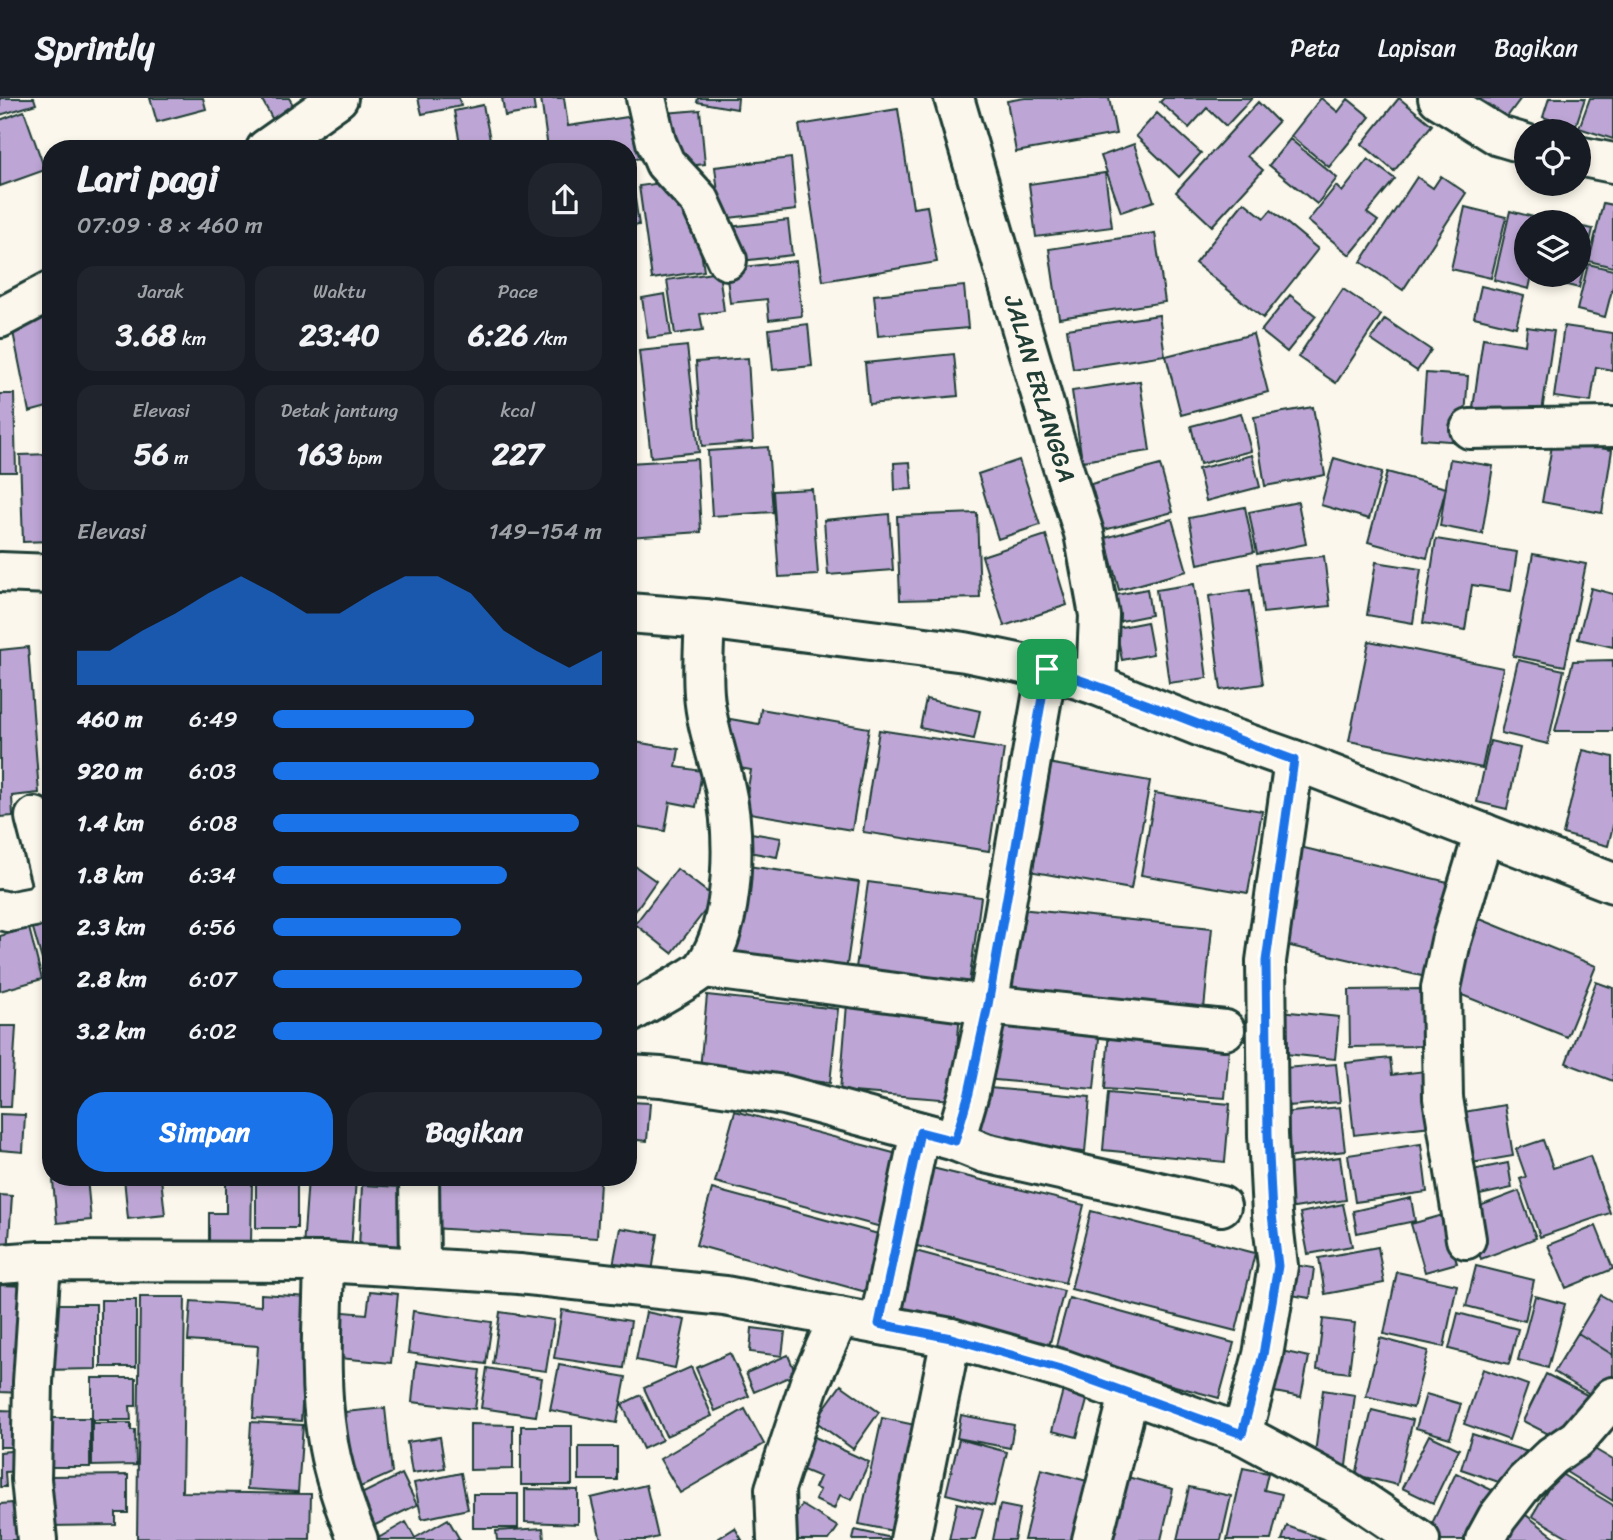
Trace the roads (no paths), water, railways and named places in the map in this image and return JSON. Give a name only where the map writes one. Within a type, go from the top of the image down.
[{"type":"street","points":[[278,140],[338,98]]},
{"type":"street","points":[[646,98],[656,142],[665,163],[700,201],[727,260]]},
{"type":"street","name":"JALAN ERLANGGA","points":[[954,98],[1084,533],[1099,615],[1097,685]]},
{"type":"street","points":[[1438,98],[1499,136],[1514,140]]},
{"type":"street","points":[[1591,159],[1613,163]]},
{"type":"street","points":[[0,318],[42,296]]},
{"type":"street","points":[[1470,429],[1613,427]]},
{"type":"street","points":[[0,572],[42,574]]},
{"type":"street","points":[[637,614],[705,619],[965,652],[1047,669],[1097,685],[1613,883]]},
{"type":"street","points":[[637,1009],[704,968],[723,930],[731,828],[704,694],[705,619]]},
{"type":"street","points":[[879,1324],[937,1136],[969,1093],[988,1005],[1047,669]]},
{"type":"street","points":[[1242,1434],[1263,1355],[1278,1266],[1268,1135],[1266,961],[1294,760]]},
{"type":"street","points":[[35,817],[42,844]]},
{"type":"street","points":[[1466,1239],[1443,1098],[1441,988],[1451,941],[1484,833]]},
{"type":"street","points":[[0,910],[8,912],[39,906],[42,902]]},
{"type":"street","points":[[704,968],[988,1005],[1225,1030]]},
{"type":"street","points":[[637,1076],[784,1095],[937,1136],[985,1153],[1221,1206]]},
{"type":"street","points":[[419,1186],[420,1268]]},
{"type":"street","points":[[0,1264],[41,1261],[324,1262],[519,1273],[725,1296],[879,1324],[951,1338],[1064,1370],[1242,1434],[1344,1489],[1420,1540]]},
{"type":"street","points":[[37,1540],[31,1479],[33,1382],[41,1261]]},
{"type":"street","points":[[324,1262],[322,1384],[327,1435],[335,1474],[358,1540]]},
{"type":"street","points":[[777,1540],[775,1489],[810,1382],[839,1317]]},
{"type":"street","points":[[910,1540],[951,1338]]},
{"type":"street","points":[[1091,1540],[1129,1395]]},
{"type":"street","points":[[1485,1540],[1497,1518],[1525,1482],[1577,1439],[1613,1397]]}]
